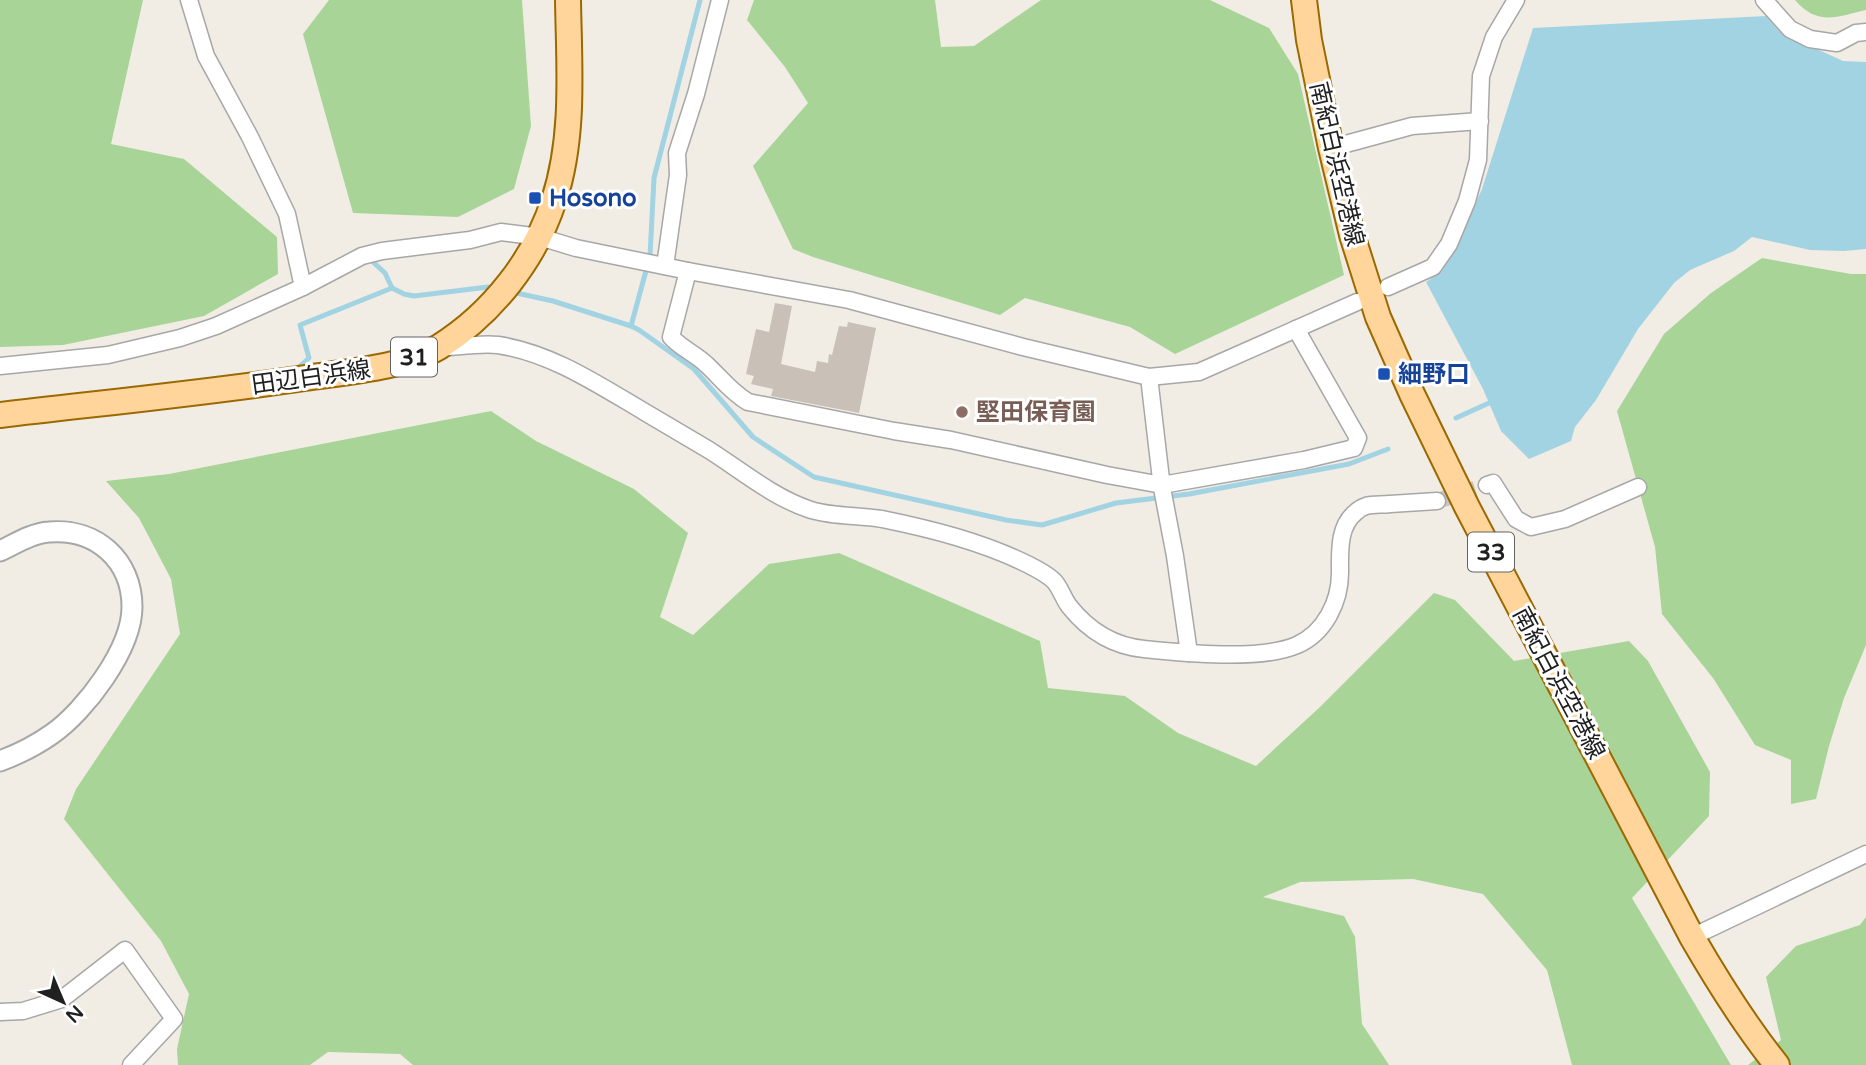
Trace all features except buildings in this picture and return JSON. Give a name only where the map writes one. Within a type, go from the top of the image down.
[{"type":"main road","name":"田辺白浜線","points":[[0,415],[257,385],[389,365],[437,348],[471,324],[509,284],[540,237],[555,199],[565,157],[569,102],[568,0]]},
{"type":"main road","name":"南紀白浜空港線","points":[[1304,0],[1309,40],[1331,148],[1352,235],[1378,317],[1412,394],[1467,507],[1692,937],[1752,1034],[1777,1065]]},
{"type":"street","points":[[189,0],[206,56],[250,137],[287,214],[303,287]]},
{"type":"street","points":[[662,265],[678,175],[677,153],[696,94],[720,0]]},
{"type":"street","points":[[1388,287],[1433,267],[1449,244],[1467,201],[1478,160],[1481,76],[1494,37],[1516,0]]},
{"type":"street","points":[[1764,0],[1790,29],[1810,38],[1837,43],[1856,33],[1866,32]]},
{"type":"street","points":[[1331,148],[1412,126],[1480,121]]},
{"type":"street","points":[[0,366],[108,355],[180,338],[216,326],[303,287],[362,256],[470,240],[501,232],[540,237],[576,248],[688,271],[849,300],[1149,376],[1199,372],[1357,302]]},
{"type":"street","points":[[688,271],[671,337],[705,362],[734,394],[748,402],[951,440],[1162,486],[1354,448],[1358,438],[1296,329]]},
{"type":"street","points":[[437,348],[496,345],[549,358],[707,449],[772,492],[790,500],[819,512],[918,527],[998,551],[1037,569],[1054,581],[1068,605],[1092,629],[1115,643],[1140,649],[1223,655],[1298,645],[1325,621],[1334,606],[1339,591],[1341,540],[1344,527],[1352,514],[1364,506],[1437,501]]},
{"type":"street","points":[[1149,376],[1162,486],[1189,653]]},
{"type":"street","points":[[1487,485],[1493,483],[1516,519],[1531,527],[1565,519],[1638,487]]},
{"type":"street","points":[[0,551],[22,540],[48,532],[79,533],[98,541],[115,557],[127,577],[132,608],[125,640],[107,675],[79,710],[54,733],[22,753],[0,761]]},
{"type":"street","points":[[1692,937],[1866,855]]},
{"type":"street","points":[[0,1012],[23,1011],[62,999],[125,950],[174,1019],[131,1065]]},
{"type":"green space","points":[[0,0],[143,0],[111,144],[184,159],[277,237],[278,274],[204,316],[63,345],[0,347]]},
{"type":"green space","points":[[329,0],[522,0],[531,126],[514,189],[458,217],[353,213],[303,34]]},
{"type":"green space","points":[[754,0],[935,0],[941,47],[974,46],[1041,0],[1210,0],[1269,28],[1298,74],[1344,275],[1175,354],[1130,327],[1025,298],[1000,315],[793,249],[753,166],[808,103],[785,67],[747,20]]},
{"type":"green space","points":[[1795,0],[1866,0],[1866,10],[1837,17],[1819,16],[1811,14]]},
{"type":"green space","points":[[1762,258],[1851,274],[1866,274],[1866,645],[1844,698],[1816,799],[1791,804],[1791,760],[1755,745],[1713,678],[1662,614],[1655,547],[1617,411],[1664,334],[1711,293]]},
{"type":"green space","points":[[491,411],[536,441],[634,489],[688,533],[660,617],[693,635],[769,564],[839,553],[1040,641],[1048,688],[1125,696],[1178,733],[1256,766],[1320,707],[1434,593],[1455,600],[1514,661],[1629,641],[1648,661],[1710,772],[1709,816],[1632,898],[1731,1065],[1572,1065],[1547,970],[1483,894],[1413,879],[1300,882],[1263,897],[1344,916],[1355,937],[1362,1024],[1389,1065],[413,1065],[400,1054],[328,1052],[310,1065],[178,1065],[177,1049],[189,994],[161,941],[64,819],[76,789],[180,634],[171,579],[139,518],[106,481],[169,474]]},
{"type":"green space","points":[[1866,917],[1866,1065],[1748,1065],[1781,1040],[1766,977],[1796,946],[1860,925]]},
{"type":"water","points":[[1766,16],[1780,32],[1843,61],[1866,62],[1866,249],[1810,250],[1752,237],[1734,251],[1690,270],[1674,283],[1638,329],[1596,400],[1575,427],[1571,441],[1529,459],[1501,431],[1483,389],[1426,282],[1442,271],[1482,189],[1533,28]]},
{"type":"waterway","points":[[700,0],[654,178],[650,256],[631,326],[694,369],[753,437],[814,477],[1006,520],[1042,525],[1116,503],[1189,494],[1349,464],[1388,449]]},
{"type":"waterway","points":[[372,261],[385,273],[392,288],[404,294],[414,296],[488,287],[496,289]]},
{"type":"waterway","points":[[299,367],[309,358],[300,325],[392,288]]},
{"type":"waterway","points":[[512,292],[553,301],[631,326]]},
{"type":"waterway","points":[[1456,418],[1489,403]]},
{"type":"tunnel","points":[[1437,501],[1487,485]]},
{"type":"place","name":"Hosono","points":[[535,198]]},
{"type":"place","name":"細野口","points":[[1384,374]]},
{"type":"place","name":"堅田保育園","points":[[962,412]]}]
